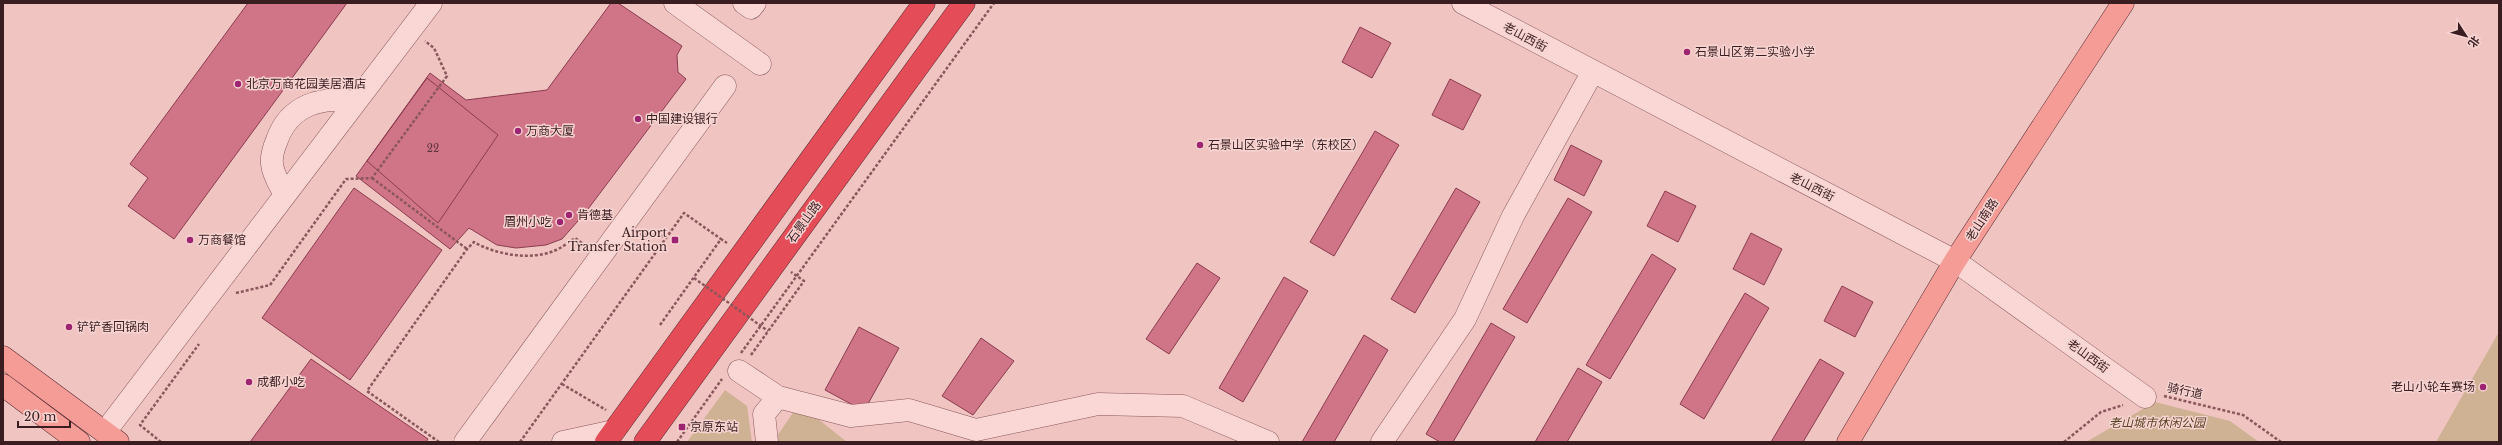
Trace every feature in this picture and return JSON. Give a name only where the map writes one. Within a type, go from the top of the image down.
[{"type":"highway","points":[[610,436],[924,3]]},
{"type":"highway","name":"石景山路","points":[[645,442],[964,3]]},
{"type":"main road","name":"老山南路","points":[[1848,442],[1955,261],[2123,3]]},
{"type":"main road","points":[[3,357],[112,437]]},
{"type":"main road","points":[[3,385],[79,442]]},
{"type":"street","points":[[112,437],[354,102],[430,3]]},
{"type":"street","points":[[675,3],[760,64]]},
{"type":"street","points":[[744,3],[751,8],[755,3]]},
{"type":"street","name":"老山西街","points":[[1463,3],[1592,73],[1955,261],[2145,397]]},
{"type":"street","points":[[1382,442],[1465,318],[1513,216],[1592,73]]},
{"type":"street","points":[[465,442],[725,86]]},
{"type":"street","points":[[286,195],[274,173],[272,164],[273,152],[282,128],[305,105],[324,100],[354,102]]},
{"type":"street","points":[[735,366],[778,397],[852,416],[909,410],[976,430],[1098,404],[1183,406],[1268,442]]},
{"type":"street","points":[[767,442],[764,414],[778,397]]},
{"type":"street","points":[[563,442],[610,436]]},
{"type":"path","points":[[677,442],[735,366],[994,3]]},
{"type":"path","points":[[372,178],[447,76],[434,48],[411,29]]},
{"type":"path","points":[[232,298],[236,292],[270,285],[346,179],[372,178],[467,248]]},
{"type":"path","points":[[520,442],[684,214],[721,239]]},
{"type":"path","points":[[636,239],[641,234],[667,237]]},
{"type":"path","points":[[439,442],[367,391],[467,248],[474,242],[487,250],[508,254],[538,255],[556,250],[575,238],[600,257]]},
{"type":"path","points":[[660,324],[714,249]]},
{"type":"path","points":[[694,278],[768,331]]},
{"type":"path","points":[[735,366],[768,331],[804,281]]},
{"type":"path","points":[[161,442],[140,425],[200,343]]},
{"type":"path","name":"骑行道","points":[[2064,442],[2101,412],[2158,394],[2243,415],[2281,442]]},
{"type":"green space","name":"老山小轮车赛场","points":[[2499,332],[2499,442],[2436,442]]},
{"type":"green space","points":[[725,390],[747,406],[752,442],[687,442]]},
{"type":"green space","name":"老山城市休闲公园","points":[[2155,402],[2230,421],[2259,442],[2086,442]]},
{"type":"green space","points":[[799,404],[847,442],[773,442]]},
{"type":"building","name":"北京万商花园美居酒店","points":[[248,3],[347,3],[174,239],[128,206],[148,178],[130,164]]},
{"type":"building","name":"万商大厦","points":[[611,3],[618,3],[682,46],[677,55],[678,72],[686,79],[585,213],[562,239],[546,245],[516,248],[497,245],[469,228],[450,249],[356,176],[430,73],[466,100],[547,90]]},
{"type":"building","points":[[1360,27],[1391,43],[1372,78],[1342,62]]},
{"type":"building","points":[[427,78],[498,135],[438,223],[367,161]]},
{"type":"building","points":[[1450,79],[1481,95],[1463,130],[1432,115]]},
{"type":"building","points":[[1375,131],[1399,145],[1334,256],[1310,242]]},
{"type":"building","points":[[1571,145],[1602,161],[1584,196],[1554,180]]},
{"type":"building","points":[[354,188],[442,250],[350,380],[262,318]]},
{"type":"building","points":[[1456,188],[1480,202],[1415,313],[1391,299]]},
{"type":"building","points":[[1665,191],[1696,206],[1678,242],[1647,226]]},
{"type":"building","points":[[1568,198],[1592,212],[1527,323],[1503,309]]},
{"type":"building","points":[[1751,233],[1782,249],[1764,285],[1733,269]]},
{"type":"building","points":[[1652,254],[1676,269],[1610,379],[1586,365]]},
{"type":"building","points":[[1197,263],[1220,278],[1169,354],[1146,339]]},
{"type":"building","points":[[1284,277],[1308,291],[1243,402],[1219,388]]},
{"type":"building","points":[[1842,286],[1873,302],[1855,337],[1824,321]]},
{"type":"building","points":[[1745,293],[1769,308],[1704,419],[1680,404]]},
{"type":"building","points":[[1491,323],[1515,337],[1453,442],[1440,442],[1426,434]]},
{"type":"building","points":[[859,327],[899,348],[864,411],[825,390]]},
{"type":"building","points":[[1364,335],[1388,350],[1334,442],[1302,442]]},
{"type":"building","points":[[981,338],[1014,361],[973,415],[942,396]]},
{"type":"building","points":[[311,359],[428,439],[426,442],[250,442]]},
{"type":"building","points":[[1820,359],[1844,373],[1803,442],[1771,442]]},
{"type":"building","points":[[1578,368],[1602,382],[1567,442],[1535,442]]},
{"type":"place","name":"石景山区第二实验小学","points":[[1687,52]]},
{"type":"place","name":"北京万商花园美居酒店","points":[[238,84]]},
{"type":"place","name":"中国建设银行","points":[[638,119]]},
{"type":"place","name":"万商大厦","points":[[518,131]]},
{"type":"place","name":"石景山区实验中学（东校区）","points":[[1200,145]]},
{"type":"place","name":"肯德基","points":[[569,215]]},
{"type":"place","name":"眉州小吃","points":[[560,222]]},
{"type":"place","name":"万商餐馆","points":[[190,240]]},
{"type":"place","name":"Airport Transfer Station","points":[[675,240]]},
{"type":"place","name":"铲铲香回锅肉","points":[[69,327]]},
{"type":"place","name":"成都小吃","points":[[249,382]]},
{"type":"place","name":"老山小轮车赛场","points":[[2483,387]]},
{"type":"place","name":"京原东站","points":[[682,427]]}]
